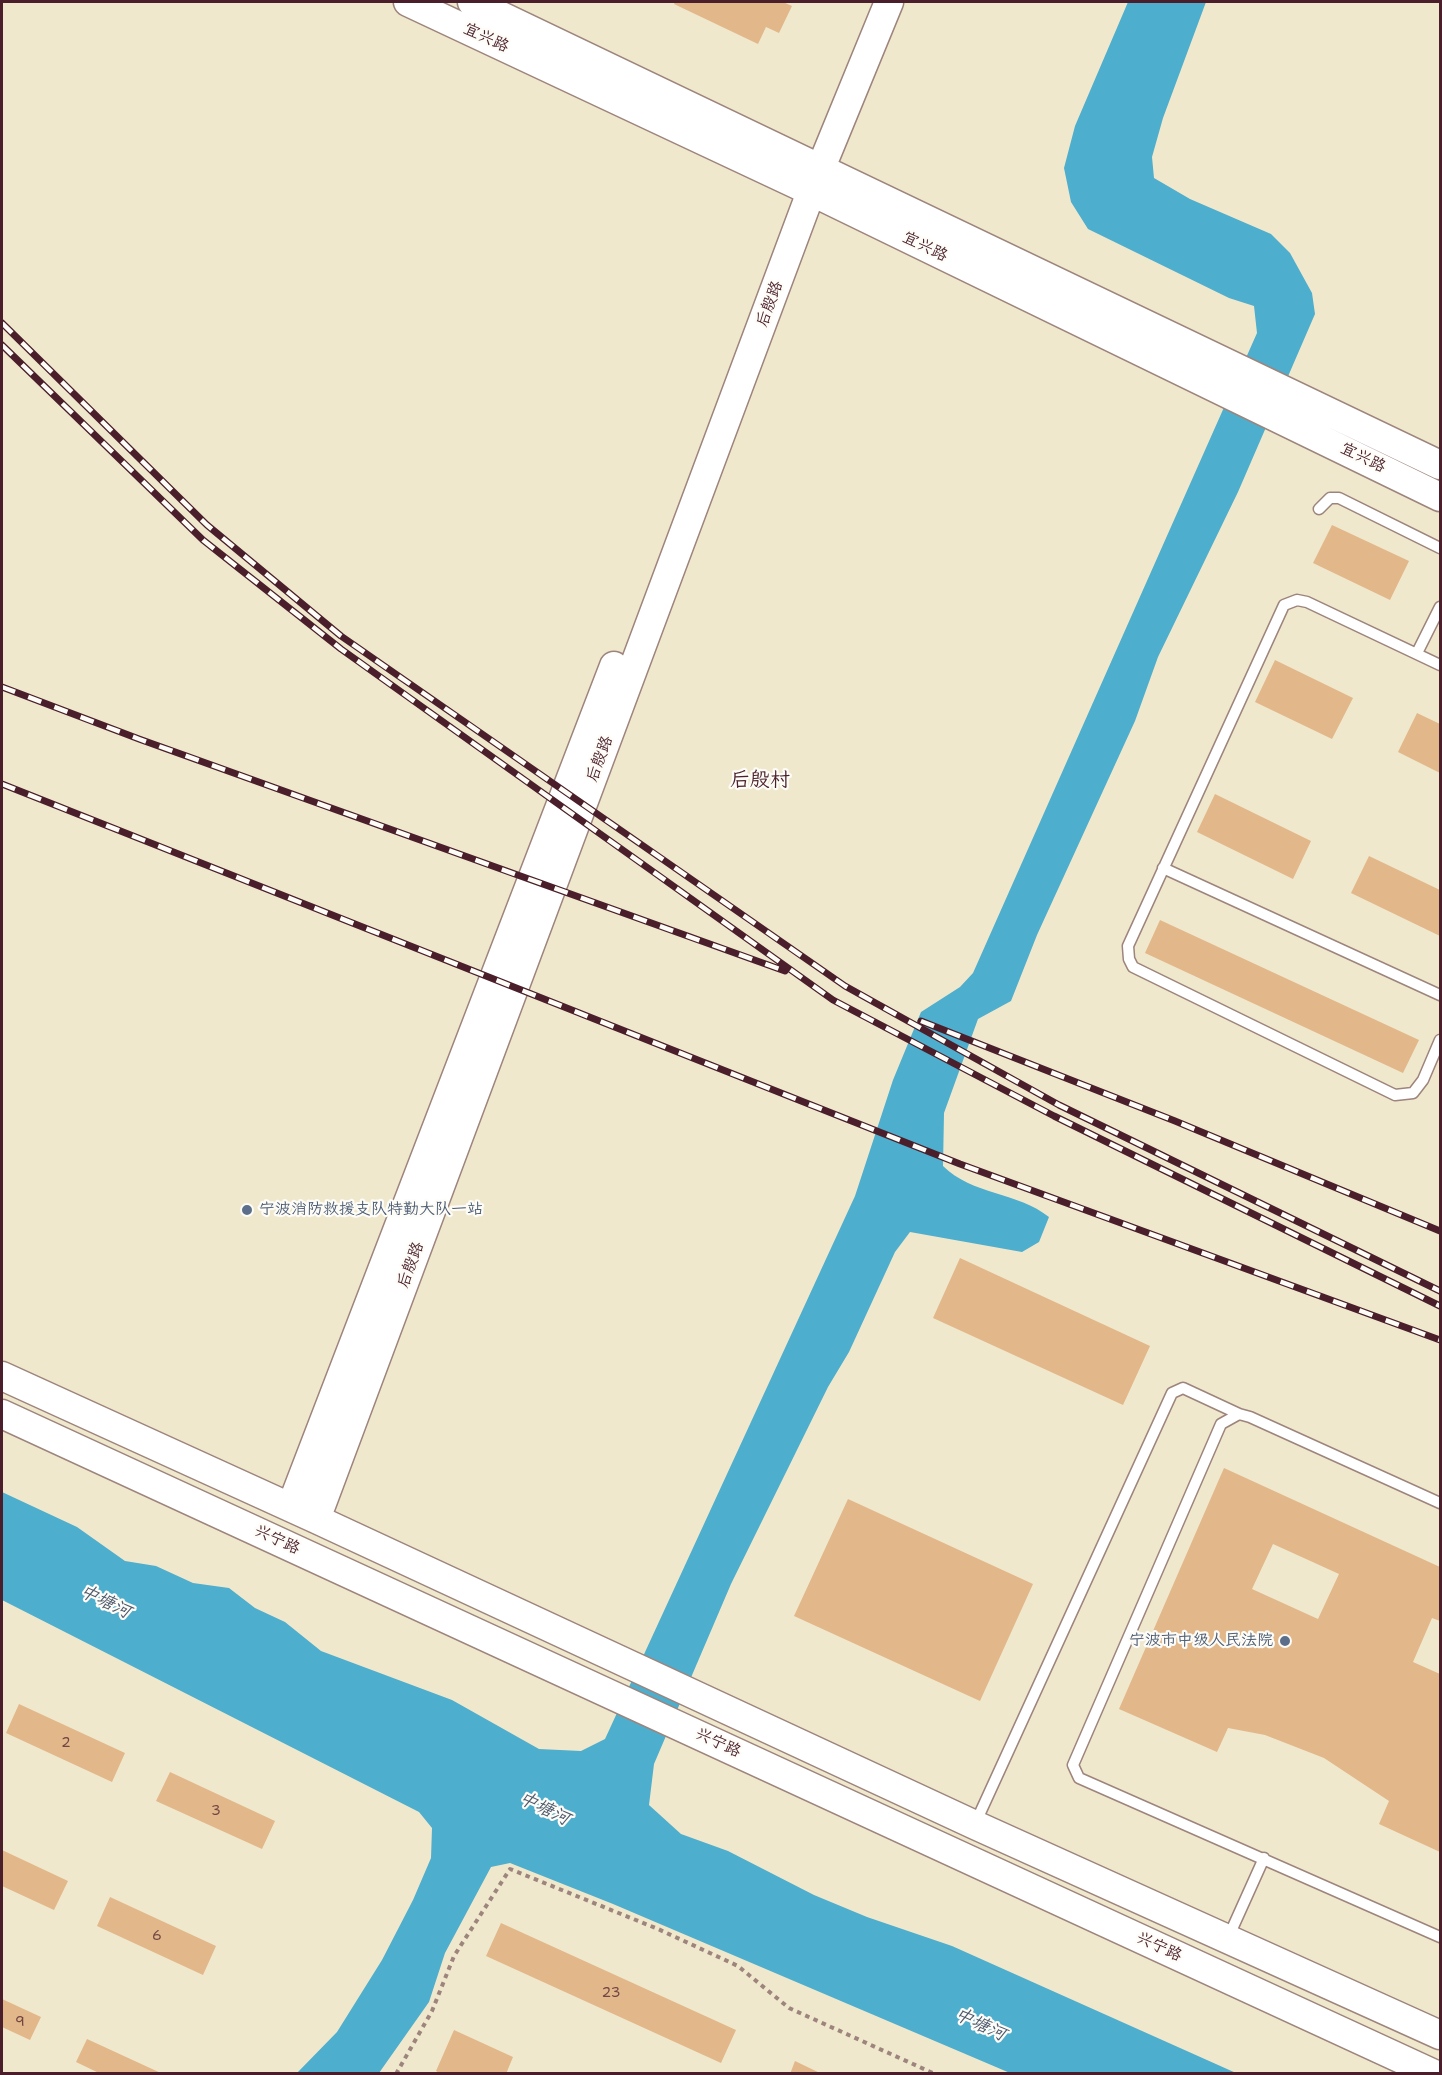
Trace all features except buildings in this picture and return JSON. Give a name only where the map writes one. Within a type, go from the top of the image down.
[{"type":"main road","name":"宜兴路","points":[[408,2],[815,164]]},
{"type":"main road","name":"宜兴路","points":[[472,2],[815,164],[1214,371],[1296,410],[1440,465]]},
{"type":"main road","name":"后殷路","points":[[304,1513],[856,60],[870,2]]},
{"type":"main road","name":"后殷路","points":[[856,60],[889,2]]},
{"type":"main road","name":"宜兴路","points":[[1296,410],[1440,497]]},
{"type":"main road","points":[[2,1376],[304,1513],[975,1825],[1440,2035]]},
{"type":"main road","name":"兴宁路","points":[[2,1414],[1434,2073]]},
{"type":"lane","points":[[1319,509],[1330,498],[1339,498],[1440,548]]},
{"type":"lane","points":[[1440,665],[1307,602],[1297,600],[1284,605],[1128,946],[1129,959],[1133,967],[1395,1095],[1413,1093],[1423,1080],[1440,1040]]},
{"type":"lane","points":[[1417,653],[1440,607]]},
{"type":"lane","points":[[1163,868],[1440,995]]},
{"type":"lane","points":[[975,1825],[1172,1393],[1183,1388],[1440,1503]]},
{"type":"lane","points":[[1239,1414],[1221,1424],[1213,1437],[1073,1765],[1079,1778],[1440,1937]]},
{"type":"lane","points":[[1227,1939],[1264,1858]]},
{"type":"path","points":[[396,2073],[432,2011],[454,1956],[510,1869],[738,1966],[789,2008],[935,2073]]},
{"type":"water","name":"中塘河","points":[[1128,2],[1206,2],[1163,118],[1152,157],[1154,178],[1190,199],[1271,234],[1290,253],[1312,293],[1315,314],[1238,492],[1158,657],[1135,721],[1037,935],[1011,1001],[978,1019],[944,1113],[943,1166],[967,1183],[1023,1203],[1049,1217],[1039,1242],[1022,1252],[910,1232],[895,1252],[849,1352],[828,1387],[731,1584],[654,1764],[649,1805],[681,1834],[728,1851],[814,1895],[867,1917],[952,1946],[1236,2073],[1010,2073],[613,1904],[510,1863],[491,1867],[445,1953],[429,2002],[379,2073],[297,2073],[337,2032],[382,1960],[413,1900],[431,1858],[432,1828],[419,1812],[2,1600],[2,1492],[77,1527],[125,1561],[156,1566],[193,1583],[229,1588],[255,1608],[285,1622],[321,1651],[452,1700],[539,1749],[581,1751],[605,1739],[855,1196],[893,1080],[921,1012],[960,987],[973,973],[1257,333],[1254,306],[1229,298],[1088,229],[1071,202],[1064,168],[1075,126]]},
{"type":"railway","points":[[2,323],[207,525],[341,636],[845,986],[1059,1105],[1440,1291]]},
{"type":"railway","points":[[2,345],[203,540],[341,649],[833,1000],[1054,1116],[1440,1306]]},
{"type":"railway","points":[[2,687],[139,739],[785,971]]},
{"type":"railway","points":[[2,784],[960,1164],[1440,1340]]},
{"type":"railway","points":[[921,1021],[1175,1121],[1440,1231]]},
{"type":"place","name":"宁波消防救援支队特勤大队一站","points":[[247,1210]]},
{"type":"place","name":"宁波市中级人民法院","points":[[1285,1641]]},
{"type":"district","name":"后殷村","points":[[760,781]]}]
